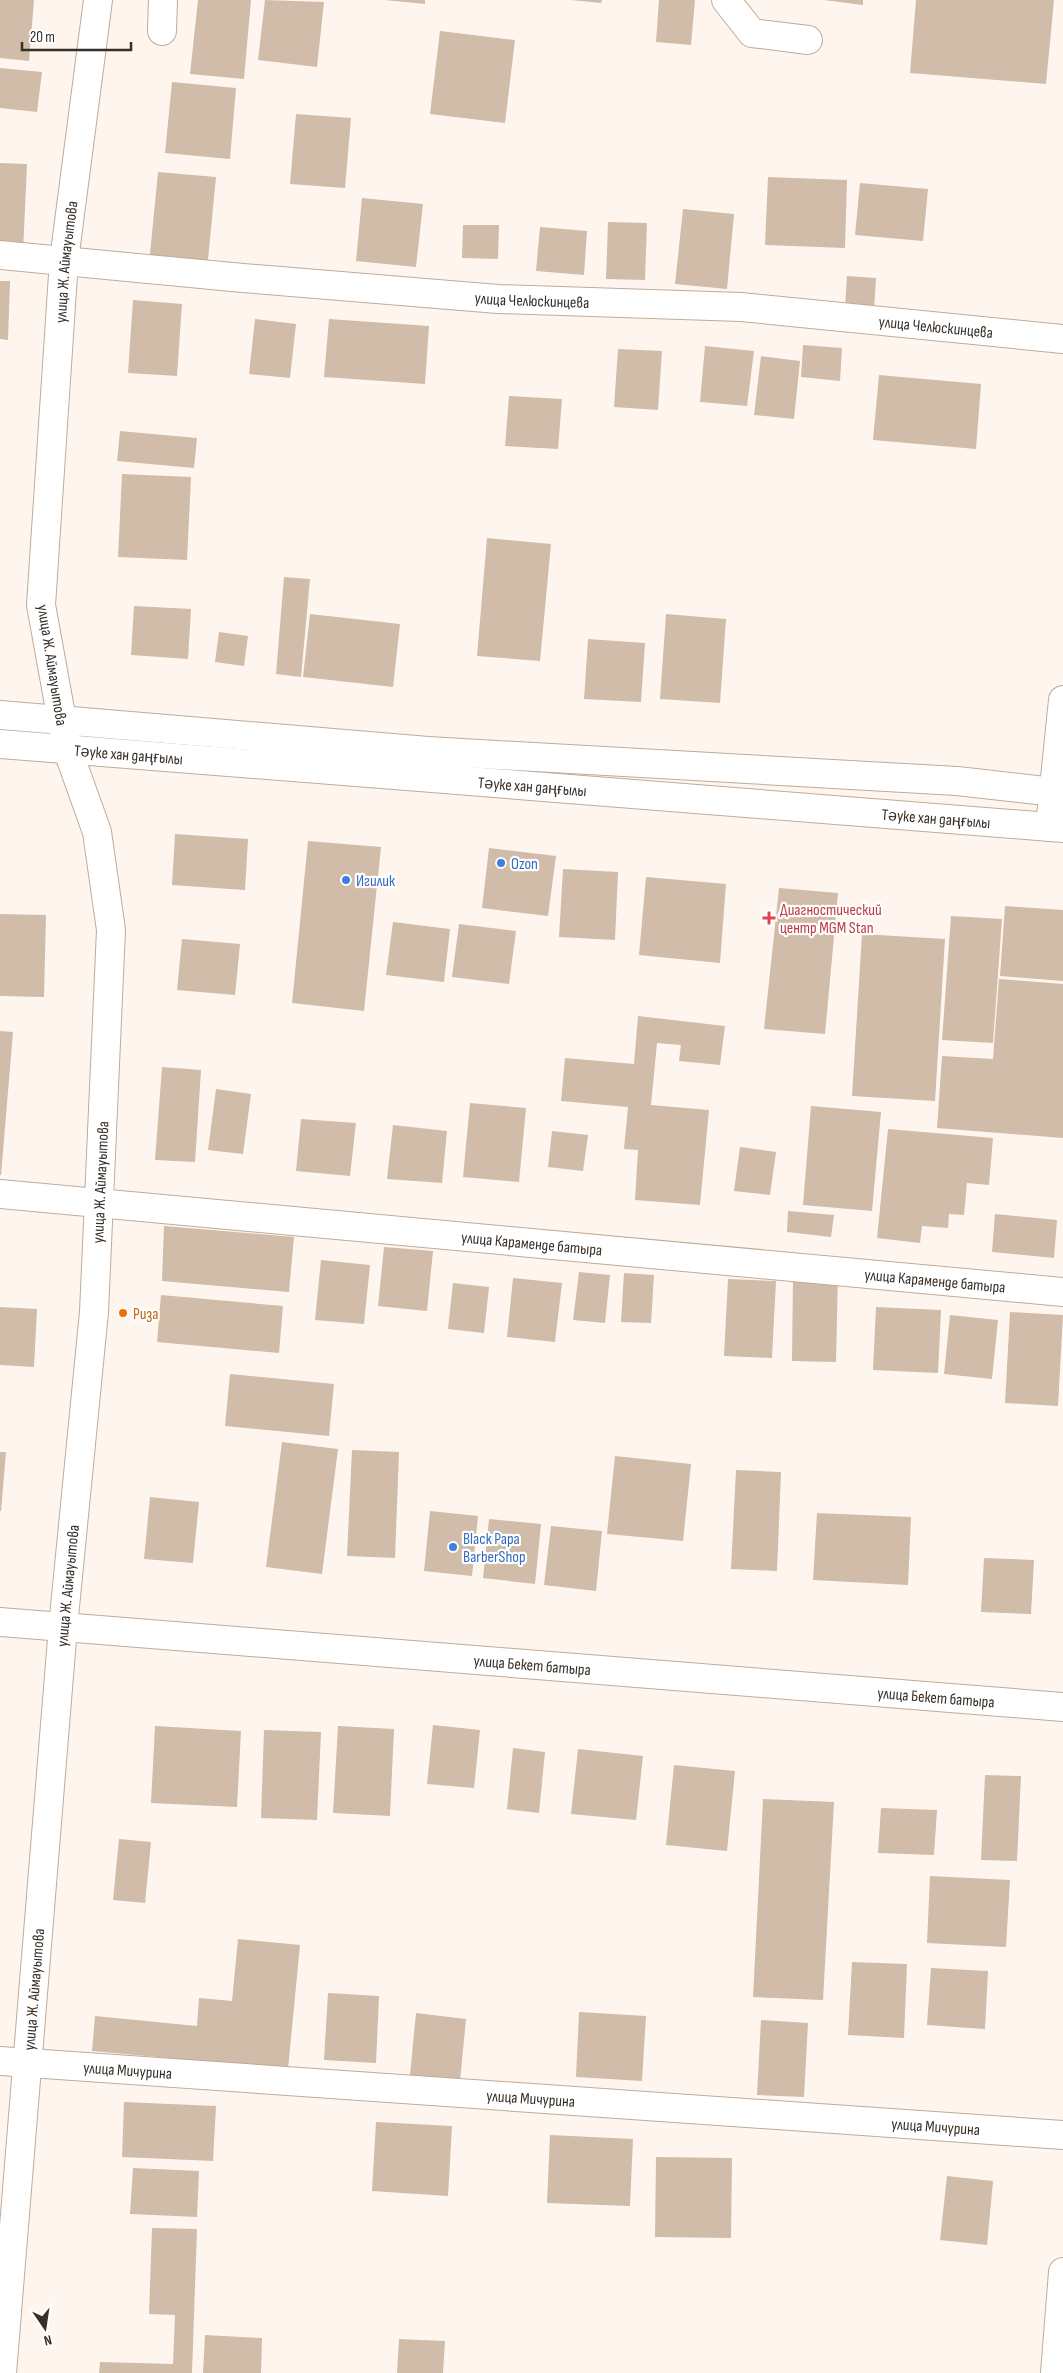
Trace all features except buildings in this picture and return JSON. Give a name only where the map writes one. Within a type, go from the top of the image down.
[{"type":"street","name":"улица Ж. Аймауытова","points":[[2,2373],[29,2063],[63,1627],[94,1312],[111,930],[97,832],[67,748],[42,605],[64,260],[98,0]]},
{"type":"street","points":[[162,31],[164,0]]},
{"type":"street","points":[[726,0],[752,33],[808,40]]},
{"type":"street","name":"улица Челюскинцева","points":[[0,255],[253,279],[498,299],[741,306],[1063,339]]},
{"type":"street","points":[[1057,828],[1063,700]]},
{"type":"street","name":"Тәуке хан даңғылы","points":[[0,715],[62,718],[428,751],[957,781],[1058,792]]},
{"type":"street","name":"Тәуке хан даңғылы","points":[[0,744],[1057,828]]},
{"type":"street","name":"улица Караменде батыра","points":[[0,1194],[1063,1292]]},
{"type":"street","name":"улица Бекет батыра","points":[[0,1622],[1063,1707]]},
{"type":"street","name":"улица Мичурина","points":[[0,2061],[1063,2135]]},
{"type":"street","points":[[1055,2373],[1063,2272]]},
{"type":"place","name":"Ozon","points":[[501,863]]},
{"type":"place","name":"Игилик","points":[[346,880]]},
{"type":"place","name":"Диагностический центр MGM Stan","points":[[769,918]]},
{"type":"place","name":"Риза","points":[[123,1313]]},
{"type":"place","name":"Black Papa BarberShop","points":[[453,1547]]}]
